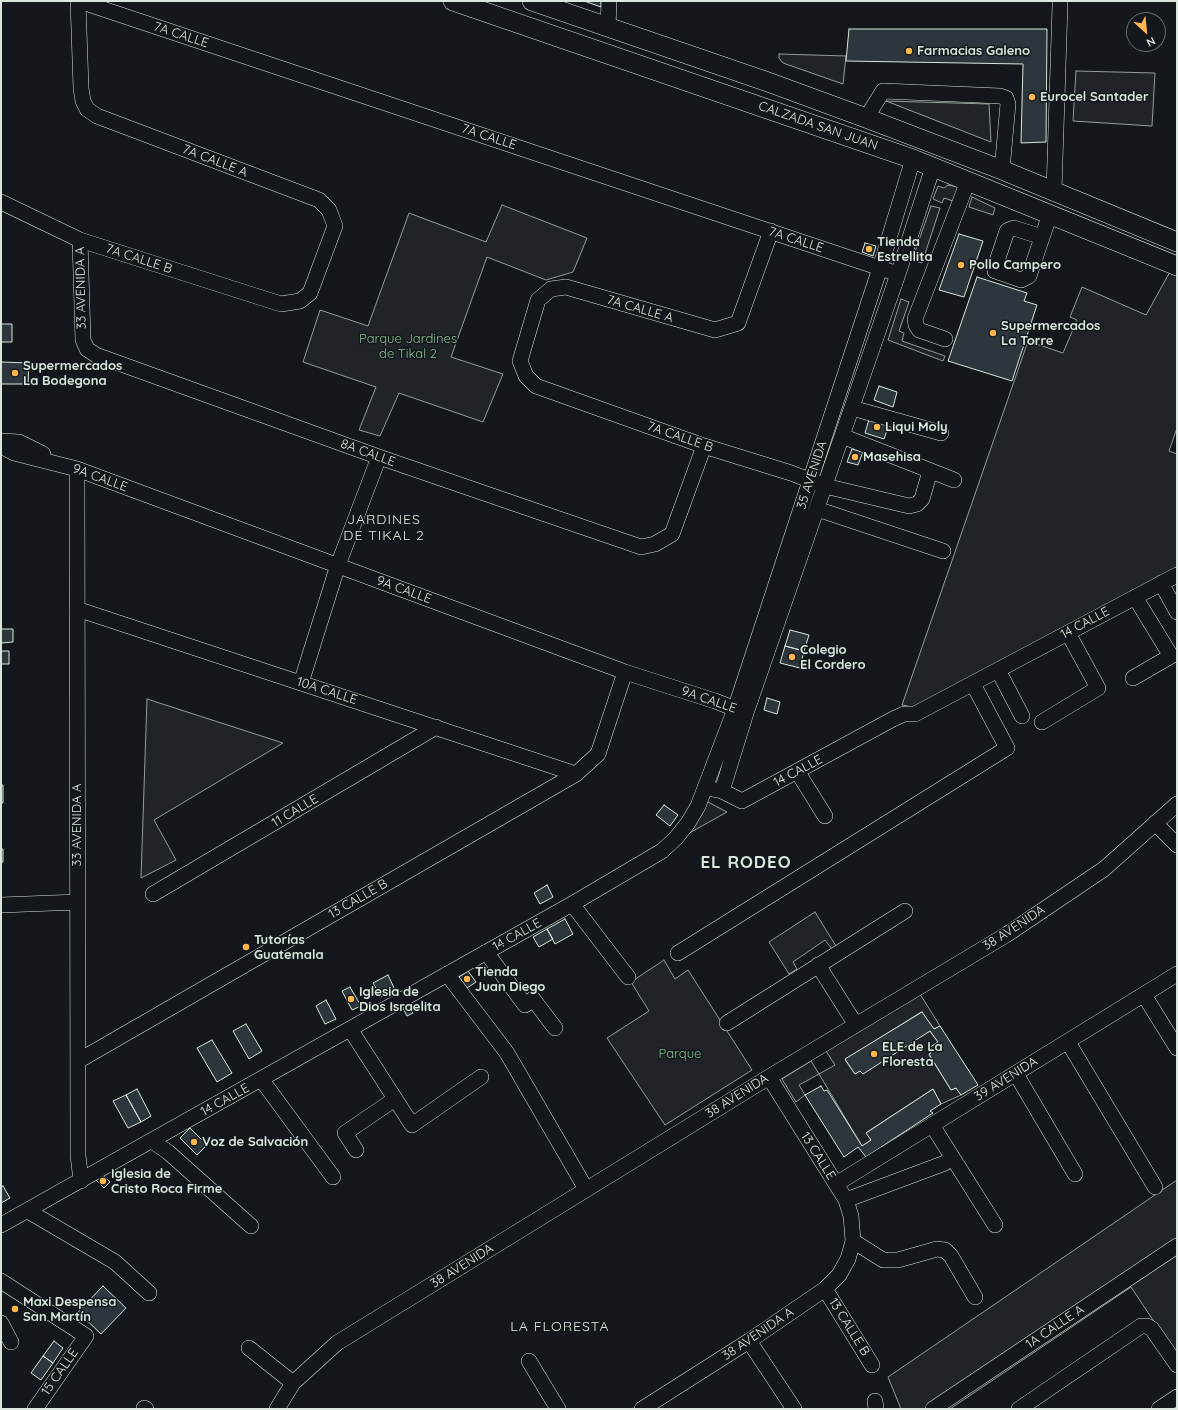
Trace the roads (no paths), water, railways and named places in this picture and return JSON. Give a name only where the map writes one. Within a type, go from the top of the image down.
[{"type":"main road","name":"CALZADA SAN JUAN","points":[[453,1],[913,159],[1177,266]]},
{"type":"main road","name":"CALZADA SAN JUAN","points":[[532,1],[866,118],[1002,170],[1177,242]]},
{"type":"street","name":"7A CALLE A","points":[[79,1],[82,101],[87,109],[97,116],[319,200],[329,210],[335,226],[310,293],[300,301],[281,304]]},
{"type":"street","name":"7A CALLE","points":[[79,1],[898,274]]},
{"type":"street","points":[[608,27],[609,1]]},
{"type":"street","points":[[1054,191],[1060,5]]},
{"type":"street","points":[[866,118],[883,90],[1000,96],[1006,98],[1008,104],[1002,170]]},
{"type":"street","name":"35 AVENIDA","points":[[722,791],[740,711],[810,482],[880,268],[913,159]]},
{"type":"street","name":"35 AVENIDA","points":[[706,788],[740,711],[817,509],[898,274],[933,167]]},
{"type":"street","points":[[945,338],[919,330],[915,319],[968,181]]},
{"type":"street","name":"7A CALLE B","points":[[1,202],[80,240],[281,304]]},
{"type":"street","points":[[1042,237],[1050,214]]},
{"type":"street","name":"7A CALLE A","points":[[536,386],[526,376],[520,361],[538,300],[551,289],[566,287],[715,330],[738,323],[771,231]]},
{"type":"street","name":"33 AVENIDA A","points":[[80,240],[83,340],[87,349],[96,355]]},
{"type":"street","name":"8A CALLE","points":[[96,355],[379,457],[641,547],[656,544],[672,534],[704,446]]},
{"type":"street","name":"7A CALLE B","points":[[536,386],[704,446],[791,473],[810,482],[909,506],[917,504],[922,499],[930,471]]},
{"type":"street","points":[[852,408],[941,433]]},
{"type":"street","points":[[842,436],[954,480]]},
{"type":"street","name":"9A CALLE","points":[[1,441],[19,442],[70,466],[625,672],[715,701],[740,711]]},
{"type":"street","name":"9A CALLE","points":[[1,446],[14,453],[70,466]]},
{"type":"street","points":[[300,682],[338,565],[379,457]]},
{"type":"street","name":"33 AVENIDA A","points":[[70,466],[77,609],[78,1155],[81,1181]]},
{"type":"street","points":[[817,509],[943,551]]},
{"type":"street","name":"14 CALLE","points":[[1,1225],[572,904],[662,851],[676,838],[688,823],[706,788],[722,791],[742,801],[893,719],[904,714],[915,714],[1177,575]]},
{"type":"street","points":[[1161,583],[1177,612]]},
{"type":"street","points":[[1133,678],[1171,656],[1135,597]]},
{"type":"street","name":"10A CALLE","points":[[77,609],[576,774]]},
{"type":"street","points":[[1042,722],[1098,688],[1068,632]]},
{"type":"street","points":[[998,670],[1022,716]]},
{"type":"street","name":"13 CALLE B","points":[[78,1061],[576,774],[598,754],[625,672]]},
{"type":"street","points":[[678,953],[1007,748],[973,684]]},
{"type":"street","name":"11 CALLE","points":[[153,894],[436,727]]},
{"type":"street","points":[[797,771],[826,816]]},
{"type":"street","name":"38 AVENIDA","points":[[293,1383],[337,1343],[769,1077],[1006,935],[1104,869],[1177,804]]},
{"type":"street","points":[[1155,823],[1177,845]]},
{"type":"street","points":[[1,905],[78,902]]},
{"type":"street","points":[[572,904],[628,977]]},
{"type":"street","points":[[727,1023],[905,911]]},
{"type":"street","points":[[486,952],[525,1006],[533,999],[555,1028]]},
{"type":"street","points":[[818,965],[856,1025]]},
{"type":"street","points":[[448,974],[507,1053],[586,1189]]},
{"type":"street","name":"39 AVENIDA","points":[[836,1184],[1177,974]]},
{"type":"street","points":[[1144,995],[1177,1048]]},
{"type":"street","points":[[350,1029],[412,1126],[481,1077]]},
{"type":"street","points":[[1068,1042],[1156,1187]]},
{"type":"street","points":[[1016,1074],[1075,1174]]},
{"type":"street","name":"13 CALLE","points":[[769,1077],[846,1200],[851,1216],[853,1241]]},
{"type":"street","points":[[261,1079],[333,1177]]},
{"type":"street","points":[[356,1150],[345,1133],[394,1099]]},
{"type":"street","points":[[932,1125],[995,1225]]},
{"type":"street","points":[[152,1141],[168,1152],[251,1226]]},
{"type":"street","points":[[846,1200],[945,1163]]},
{"type":"street","points":[[28,1211],[115,1262],[150,1293]]},
{"type":"street","points":[[853,1241],[883,1260],[898,1260],[937,1250],[945,1250],[951,1256],[975,1296]]},
{"type":"street","name":"38 AVENIDA A","points":[[642,1409],[660,1404],[825,1289],[839,1275],[848,1259],[853,1241]]},
{"type":"street","name":"1A CALLE A","points":[[933,1409],[1177,1246]]},
{"type":"street","name":"15 CALLE","points":[[1,1281],[86,1336],[35,1409]]},
{"type":"street","name":"13 CALLE B","points":[[825,1289],[872,1365]]},
{"type":"street","points":[[1,1323],[10,1342]]},
{"type":"street","points":[[1019,1409],[1141,1326],[1147,1326],[1152,1329],[1177,1365]]},
{"type":"street","points":[[749,1341],[794,1409]]},
{"type":"street","points":[[249,1348],[293,1383],[277,1409]]},
{"type":"street","points":[[529,1361],[558,1409]]},
{"type":"street","points":[[1159,1409],[1177,1397]]},
{"type":"place","name":"Farmacias Galeno","points":[[909,51]]},
{"type":"place","name":"Eurocel Santader","points":[[1032,97]]},
{"type":"place","name":"Tienda Estrellita","points":[[869,249]]},
{"type":"place","name":"Pollo Campero","points":[[961,265]]},
{"type":"place","name":"Supermercados La Torre","points":[[993,333]]},
{"type":"place","name":"Supermercados La Bodegona","points":[[15,373]]},
{"type":"place","name":"Liqui Moly","points":[[877,427]]},
{"type":"place","name":"Masehisa","points":[[855,457]]},
{"type":"place","name":"Colegio El Cordero","points":[[792,657]]},
{"type":"place","name":"Tutorías Guatemala","points":[[246,947]]},
{"type":"place","name":"Tienda Juan Diego","points":[[467,979]]},
{"type":"place","name":"Iglesia de Dios Israelita","points":[[351,999]]},
{"type":"place","name":"ELE de La Floresta","points":[[874,1054]]},
{"type":"place","name":"Voz de Salvación","points":[[194,1142]]},
{"type":"place","name":"Iglesia de Cristo Roca Firme","points":[[103,1181]]},
{"type":"place","name":"Maxi Despensa San Martín","points":[[15,1309]]},
{"type":"district","name":"JARDINES DE TIKAL 2","points":[[384,528]]},
{"type":"district","name":"EL RODEO","points":[[746,863]]},
{"type":"district","name":"LA FLORESTA","points":[[560,1327]]},
{"type":"park label","name":"Parque Jardines de Tikal 2","points":[[408,346]]},
{"type":"park label","name":"Parque","points":[[680,1054]]}]
